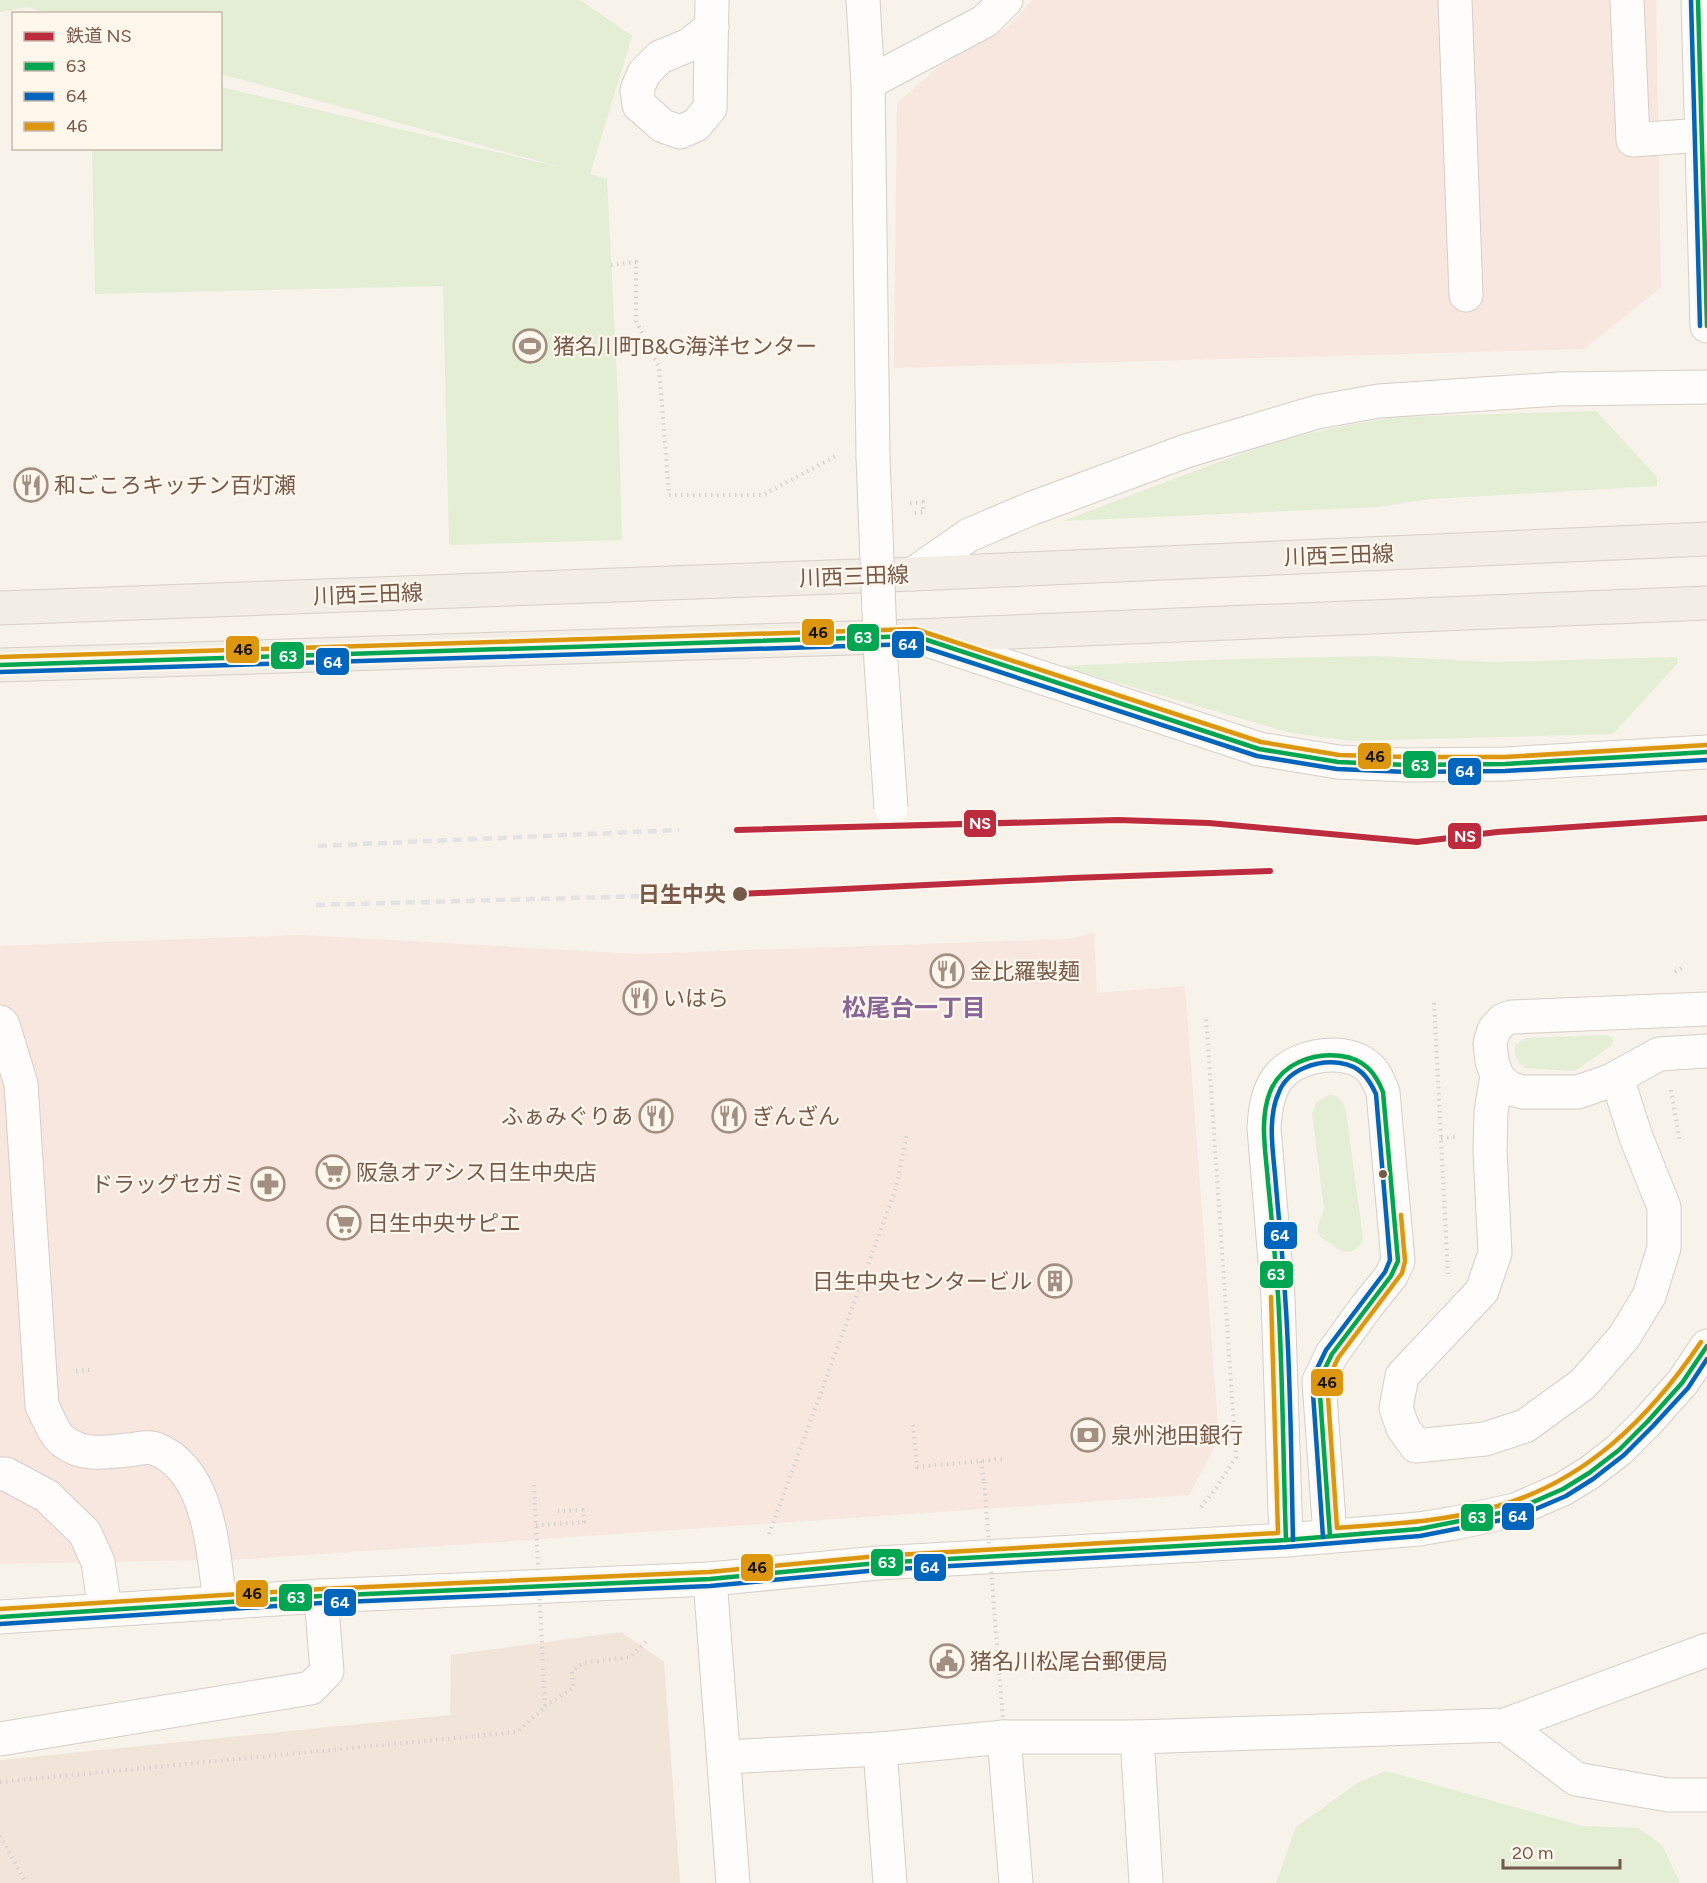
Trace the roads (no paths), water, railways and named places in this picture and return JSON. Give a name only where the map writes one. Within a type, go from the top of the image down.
[{"type":"main road","name":"川西三田線","points":[[0,608],[913,574],[1707,539]]},
{"type":"main road","points":[[0,665],[915,636],[1707,603]]},
{"type":"street","points":[[863,0],[868,83],[872,448],[881,663],[891,808]]},
{"type":"street","points":[[868,83],[985,21],[1006,0]]},
{"type":"street","points":[[1455,0],[1466,295]]},
{"type":"street","points":[[1627,0],[1634,140],[1702,135]]},
{"type":"street","points":[[1698,0],[1707,326]]},
{"type":"street","points":[[913,574],[969,536],[1030,509],[1186,451],[1317,412],[1379,401],[1534,391],[1707,387]]},
{"type":"street","points":[[915,636],[1259,749],[1338,762],[1407,765],[1505,764],[1707,752]]},
{"type":"street","points":[[1707,1009],[1512,1017],[1503,1020],[1494,1030],[1491,1043],[1492,1061],[1497,1076],[1508,1088],[1523,1092],[1578,1092],[1617,1078],[1659,1054],[1707,1051]]},
{"type":"street","points":[[0,1022],[3,1025],[21,1084],[42,1406],[62,1441],[88,1454],[154,1448],[178,1462],[194,1484],[205,1510],[215,1560],[220,1603]]},
{"type":"street","points":[[1286,1540],[1278,1297],[1264,1128],[1265,1110],[1276,1080],[1287,1068],[1322,1056],[1344,1056],[1362,1062],[1375,1073],[1383,1092],[1398,1261],[1391,1276],[1332,1354],[1319,1381],[1330,1536]]},
{"type":"street","points":[[0,1061],[22,1103]]},
{"type":"street","points":[[1497,1076],[1491,1112],[1490,1151],[1495,1253],[1482,1291],[1402,1376],[1396,1408],[1403,1428],[1416,1446],[1485,1439],[1525,1426],[1583,1384],[1624,1337],[1649,1296],[1664,1248],[1664,1207],[1636,1137],[1617,1078]]},
{"type":"street","points":[[0,1617],[321,1596],[710,1579],[878,1563],[1286,1540],[1419,1529],[1515,1510],[1563,1490],[1619,1450],[1682,1383],[1707,1346]]},
{"type":"street","points":[[0,1474],[6,1474],[47,1496],[85,1533],[98,1563],[105,1610]]},
{"type":"street","points":[[710,1579],[733,1883]]},
{"type":"street","points":[[0,1739],[311,1688],[327,1671],[321,1596]]},
{"type":"street","points":[[724,1757],[880,1749],[1004,1729],[1137,1737],[1505,1725],[1707,1650]]},
{"type":"street","points":[[1505,1725],[1576,1779],[1668,1796],[1707,1795]]},
{"type":"street","points":[[1004,1729],[1016,1883]]},
{"type":"street","points":[[1137,1737],[1146,1883]]},
{"type":"street","points":[[880,1749],[890,1883]]},
{"type":"railway","points":[[318,846],[679,830]]},
{"type":"railway","points":[[316,905],[682,895]]},
{"type":"rail line","name":"NS","points":[[737,830],[1118,820],[1209,823],[1417,842],[1497,832],[1707,818]]},
{"type":"rail line","name":"NS","points":[[739,894],[1270,871]]},
{"type":"place","name":"猪名川町B&G海洋センター","points":[[530,346]]},
{"type":"place","name":"和ごころキッチン百灯瀬","points":[[31,485]]},
{"type":"place","name":"日生中央","points":[[740,894]]},
{"type":"place","name":"金比羅製麺","points":[[947,971]]},
{"type":"place","name":"いはら","points":[[640,998]]},
{"type":"place","name":"ふぁみぐりあ","points":[[656,1116]]},
{"type":"place","name":"ぎんざん","points":[[729,1116]]},
{"type":"place","name":"阪急オアシス日生中央店","points":[[333,1172]]},
{"type":"place","name":"ドラッグセガミ","points":[[268,1184]]},
{"type":"place","name":"日生中央サピエ","points":[[344,1223]]},
{"type":"place","name":"日生中央センタービル","points":[[1055,1281]]},
{"type":"place","name":"泉州池田銀行","points":[[1088,1435]]},
{"type":"place","name":"猪名川松尾台郵便局","points":[[947,1661]]},
{"type":"district","name":"松尾台一丁目","points":[[914,1008]]}]
